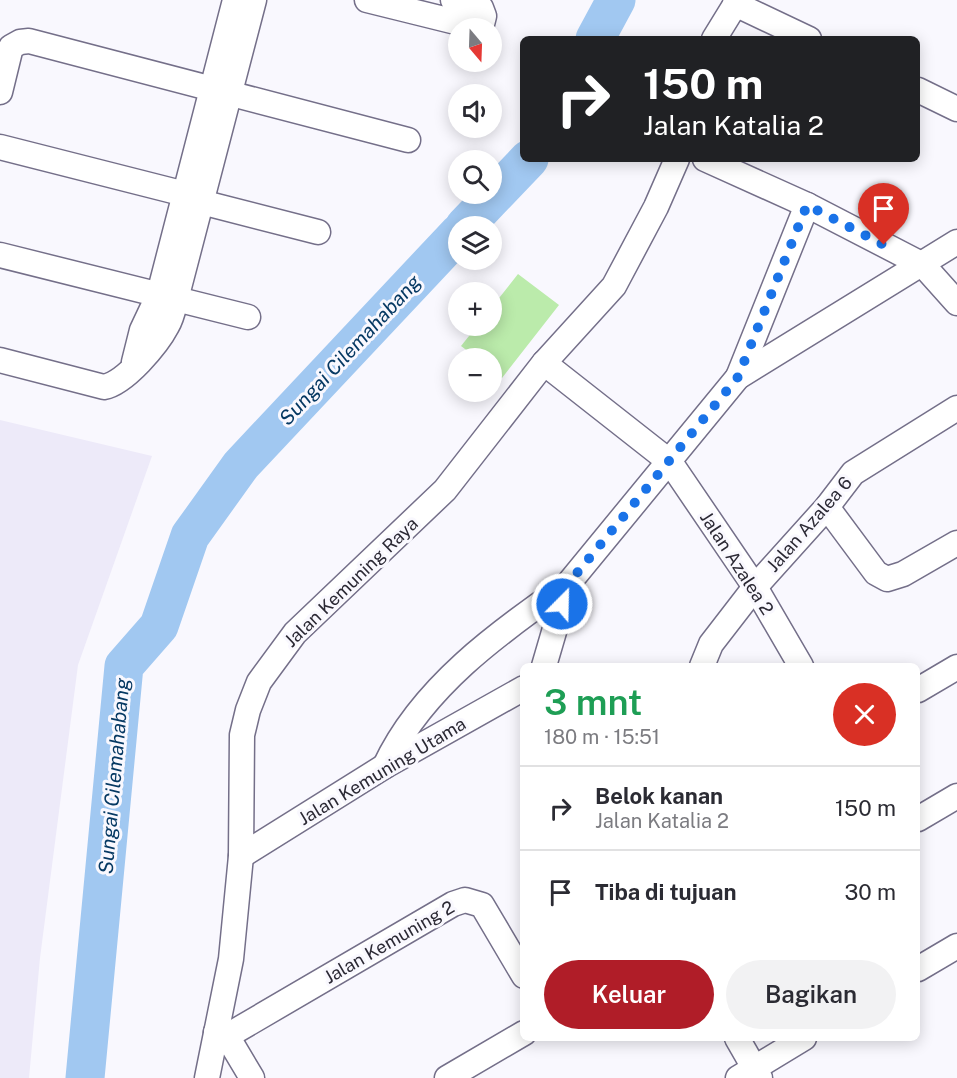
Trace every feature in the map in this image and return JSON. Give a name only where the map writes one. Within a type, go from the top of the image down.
[{"type":"street","points":[[221,90],[235,0]]},
{"type":"street","points":[[0,360],[104,387],[115,385],[169,324],[167,296],[221,90],[254,0]]},
{"type":"street","points":[[367,0],[476,27],[483,24],[484,16],[481,8],[453,0]]},
{"type":"street","points":[[716,36],[736,2],[803,36]]},
{"type":"street","points":[[0,92],[11,48],[20,42],[29,40],[408,140]]},
{"type":"street","points":[[920,91],[957,108]]},
{"type":"street","points":[[0,147],[318,232]]},
{"type":"street","name":"Jalan Kemuning Raya","points":[[207,1078],[221,1034],[231,959],[241,856],[242,735],[248,710],[259,682],[294,633],[445,490],[544,363],[614,286],[656,207],[676,162]]},
{"type":"street","points":[[712,162],[807,205],[923,265],[957,303]]},
{"type":"street","points":[[385,766],[399,737],[420,709],[523,613],[568,584],[738,377],[807,205]]},
{"type":"street","points":[[738,377],[957,242]]},
{"type":"street","points":[[0,255],[248,317]]},
{"type":"street","name":"Jalan Azalea 2","points":[[544,363],[670,462],[755,587],[799,663]]},
{"type":"street","name":"Jalan Azalea 6","points":[[703,663],[711,644],[755,587],[853,473],[957,408]]},
{"type":"street","points":[[826,507],[876,573],[887,579],[903,574],[957,543]]},
{"type":"street","points":[[545,663],[568,584]]},
{"type":"street","points":[[920,689],[957,668]]},
{"type":"street","name":"Jalan Kemuning Utama","points":[[241,856],[385,766],[520,690]]},
{"type":"street","points":[[920,818],[957,796]]},
{"type":"street","name":"Jalan Kemuning 2","points":[[221,1034],[453,904],[465,900],[482,905],[520,969]]},
{"type":"street","points":[[920,968],[957,946]]},
{"type":"street","points":[[221,1034],[252,1078]]},
{"type":"street","points":[[447,1078],[520,1035]]},
{"type":"street","points":[[738,1041],[750,1075],[800,1041]]},
{"type":"shaded area","points":[[0,420],[152,456],[78,665],[40,958],[29,1078],[0,1078]]},
{"type":"green space","points":[[518,274],[559,305],[502,378],[502,348],[464,348],[461,346],[469,336],[502,336],[502,294]]},
{"type":"waterway","name":"Sungai Cilemahabang","points":[[597,36],[616,0]]},
{"type":"waterway","name":"Sungai Cilemahabang","points":[[475,216],[526,162]]},
{"type":"waterway","name":"Sungai Cilemahabang","points":[[85,1078],[124,666],[159,626],[190,536],[241,465],[448,245]]},
{"type":"route","points":[[562,604],[568,584],[738,377],[807,205],[884,245]]}]
